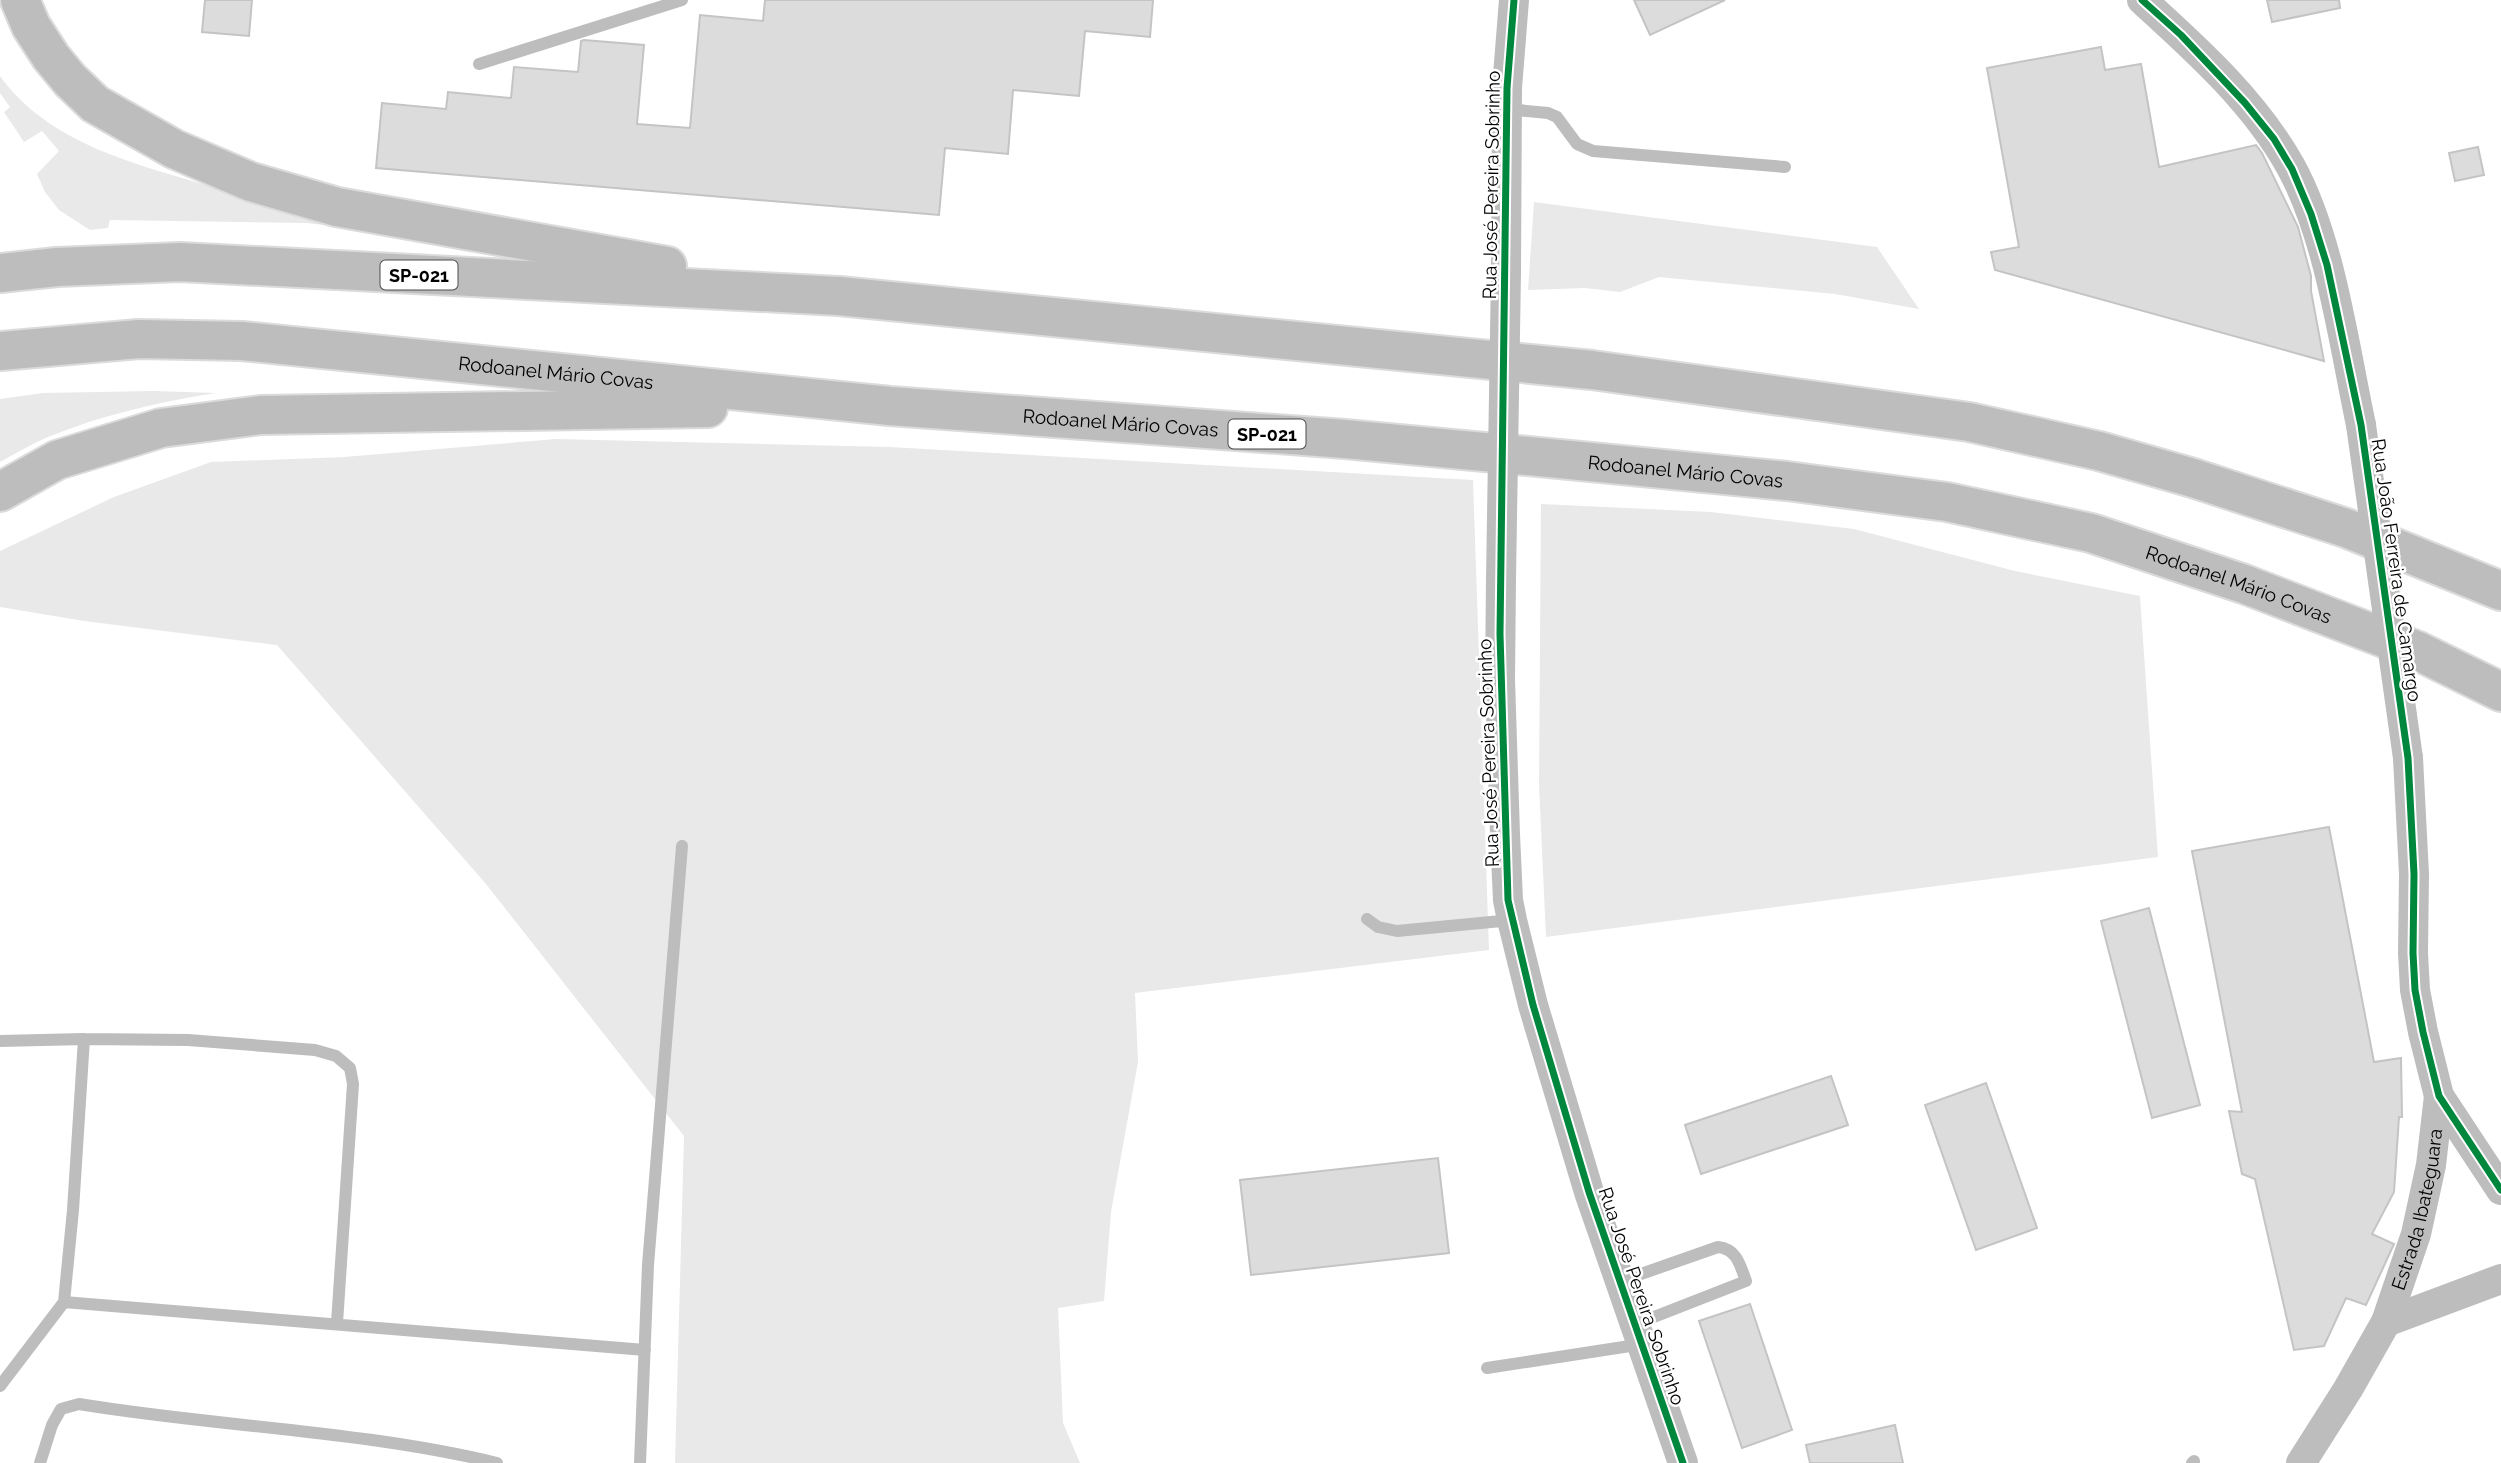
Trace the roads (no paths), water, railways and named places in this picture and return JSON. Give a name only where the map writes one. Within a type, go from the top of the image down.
[{"type":"highway","points":[[20,0],[31,26],[51,57],[95,104],[174,149],[251,182],[337,207],[839,296]]},
{"type":"highway","name":"SP-021","points":[[0,273],[57,267],[180,262],[839,296],[1592,370],[1969,422],[2099,452],[2193,478],[2346,528],[2501,591]]},
{"type":"highway","name":"Rodoanel Mário Covas","points":[[0,351],[139,339],[242,341],[890,405],[1345,439],[1787,481],[1947,502],[2091,533],[2244,584],[2418,651],[2501,692]]},
{"type":"highway","points":[[0,492],[57,460],[160,428],[261,415],[890,405]]},
{"type":"street","name":"Rua João Ferreira de Camargo","points":[[2142,0],[2180,35],[2245,103],[2274,139],[2292,169],[2311,214],[2327,265],[2361,425],[2408,758],[2414,874],[2415,990],[2439,1096],[2501,1190]]},
{"type":"street","name":"Rua José Pereira Sobrinho","points":[[1515,5],[1507,108],[1500,680],[1508,900],[1554,1076],[1589,1192],[1683,1463]]},
{"type":"street","name":"Estrada Ibateguara","points":[[2301,1463],[2386,1322],[2416,1234],[2431,1165],[2439,1096]]},
{"type":"street","name":"Estrada Ibateguara","points":[[2386,1322],[2501,1279]]},
{"type":"lane","points":[[480,64],[682,0]]},
{"type":"lane","points":[[1507,108],[1539,111],[1557,117],[1577,145],[1593,151],[1785,167]]},
{"type":"lane","points":[[640,1463],[648,1265],[682,846]]},
{"type":"lane","points":[[1367,919],[1378,927],[1397,931],[1512,920]]},
{"type":"lane","points":[[0,1386],[64,1302],[84,1039]]},
{"type":"lane","points":[[0,1041],[188,1040],[315,1050],[336,1056],[350,1068],[353,1084],[337,1323]]},
{"type":"lane","points":[[1487,1368],[1640,1334],[1746,1281],[1734,1252],[1718,1247],[1621,1281]]},
{"type":"lane","points":[[64,1302],[645,1350]]},
{"type":"lane","points":[[40,1463],[52,1425],[61,1409],[79,1404],[304,1431],[469,1456],[498,1463]]}]
